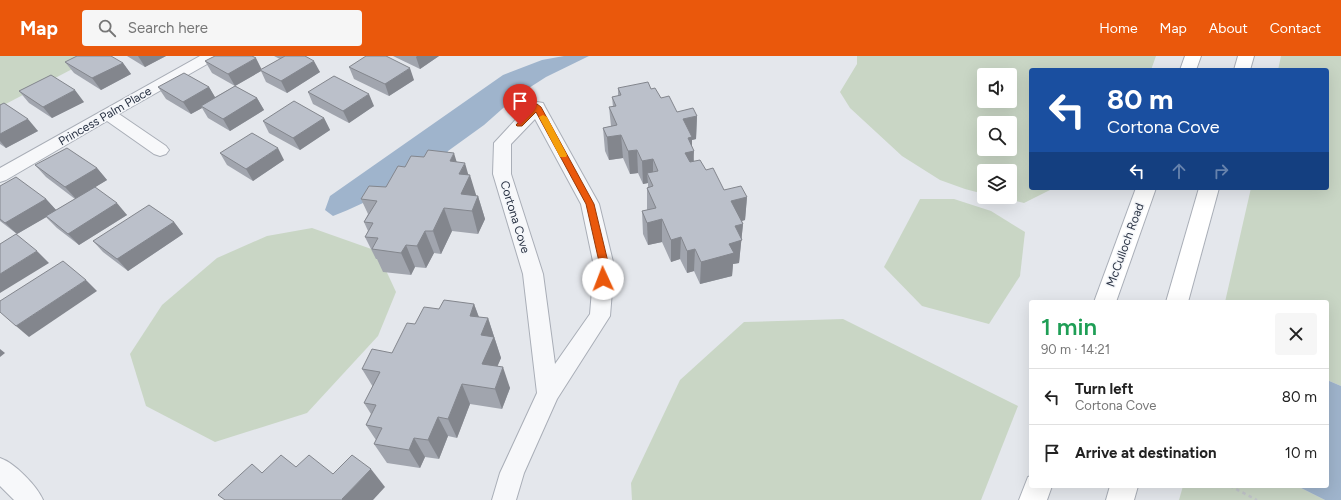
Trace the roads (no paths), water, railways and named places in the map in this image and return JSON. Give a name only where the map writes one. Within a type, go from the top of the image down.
[{"type":"main road","points":[[1189,68],[1193,56]]},
{"type":"main road","points":[[1243,68],[1246,56]]},
{"type":"main road","name":"McCulloch Road","points":[[1105,300],[1145,190]]},
{"type":"main road","points":[[1178,300],[1208,190]]},
{"type":"main road","points":[[1033,500],[1037,488]]},
{"type":"main road","points":[[1120,500],[1123,488]]},
{"type":"street","name":"Princess Palm Place","points":[[0,176],[211,56]]},
{"type":"street","name":"Cortona Cove","points":[[504,500],[512,473],[548,393],[600,316],[604,266],[590,204],[537,107],[502,143],[502,174],[533,274],[548,393]]},
{"type":"street","points":[[107,114],[160,150]]},
{"type":"street","points":[[0,469],[31,500]]},
{"type":"water","points":[[564,56],[589,56],[546,77],[518,95],[484,125],[448,151],[445,158],[361,204],[333,216],[325,210],[330,196],[503,75],[542,60]]},
{"type":"water","points":[[1329,381],[1341,386],[1341,500],[1325,500],[1301,488],[1329,488]]}]
